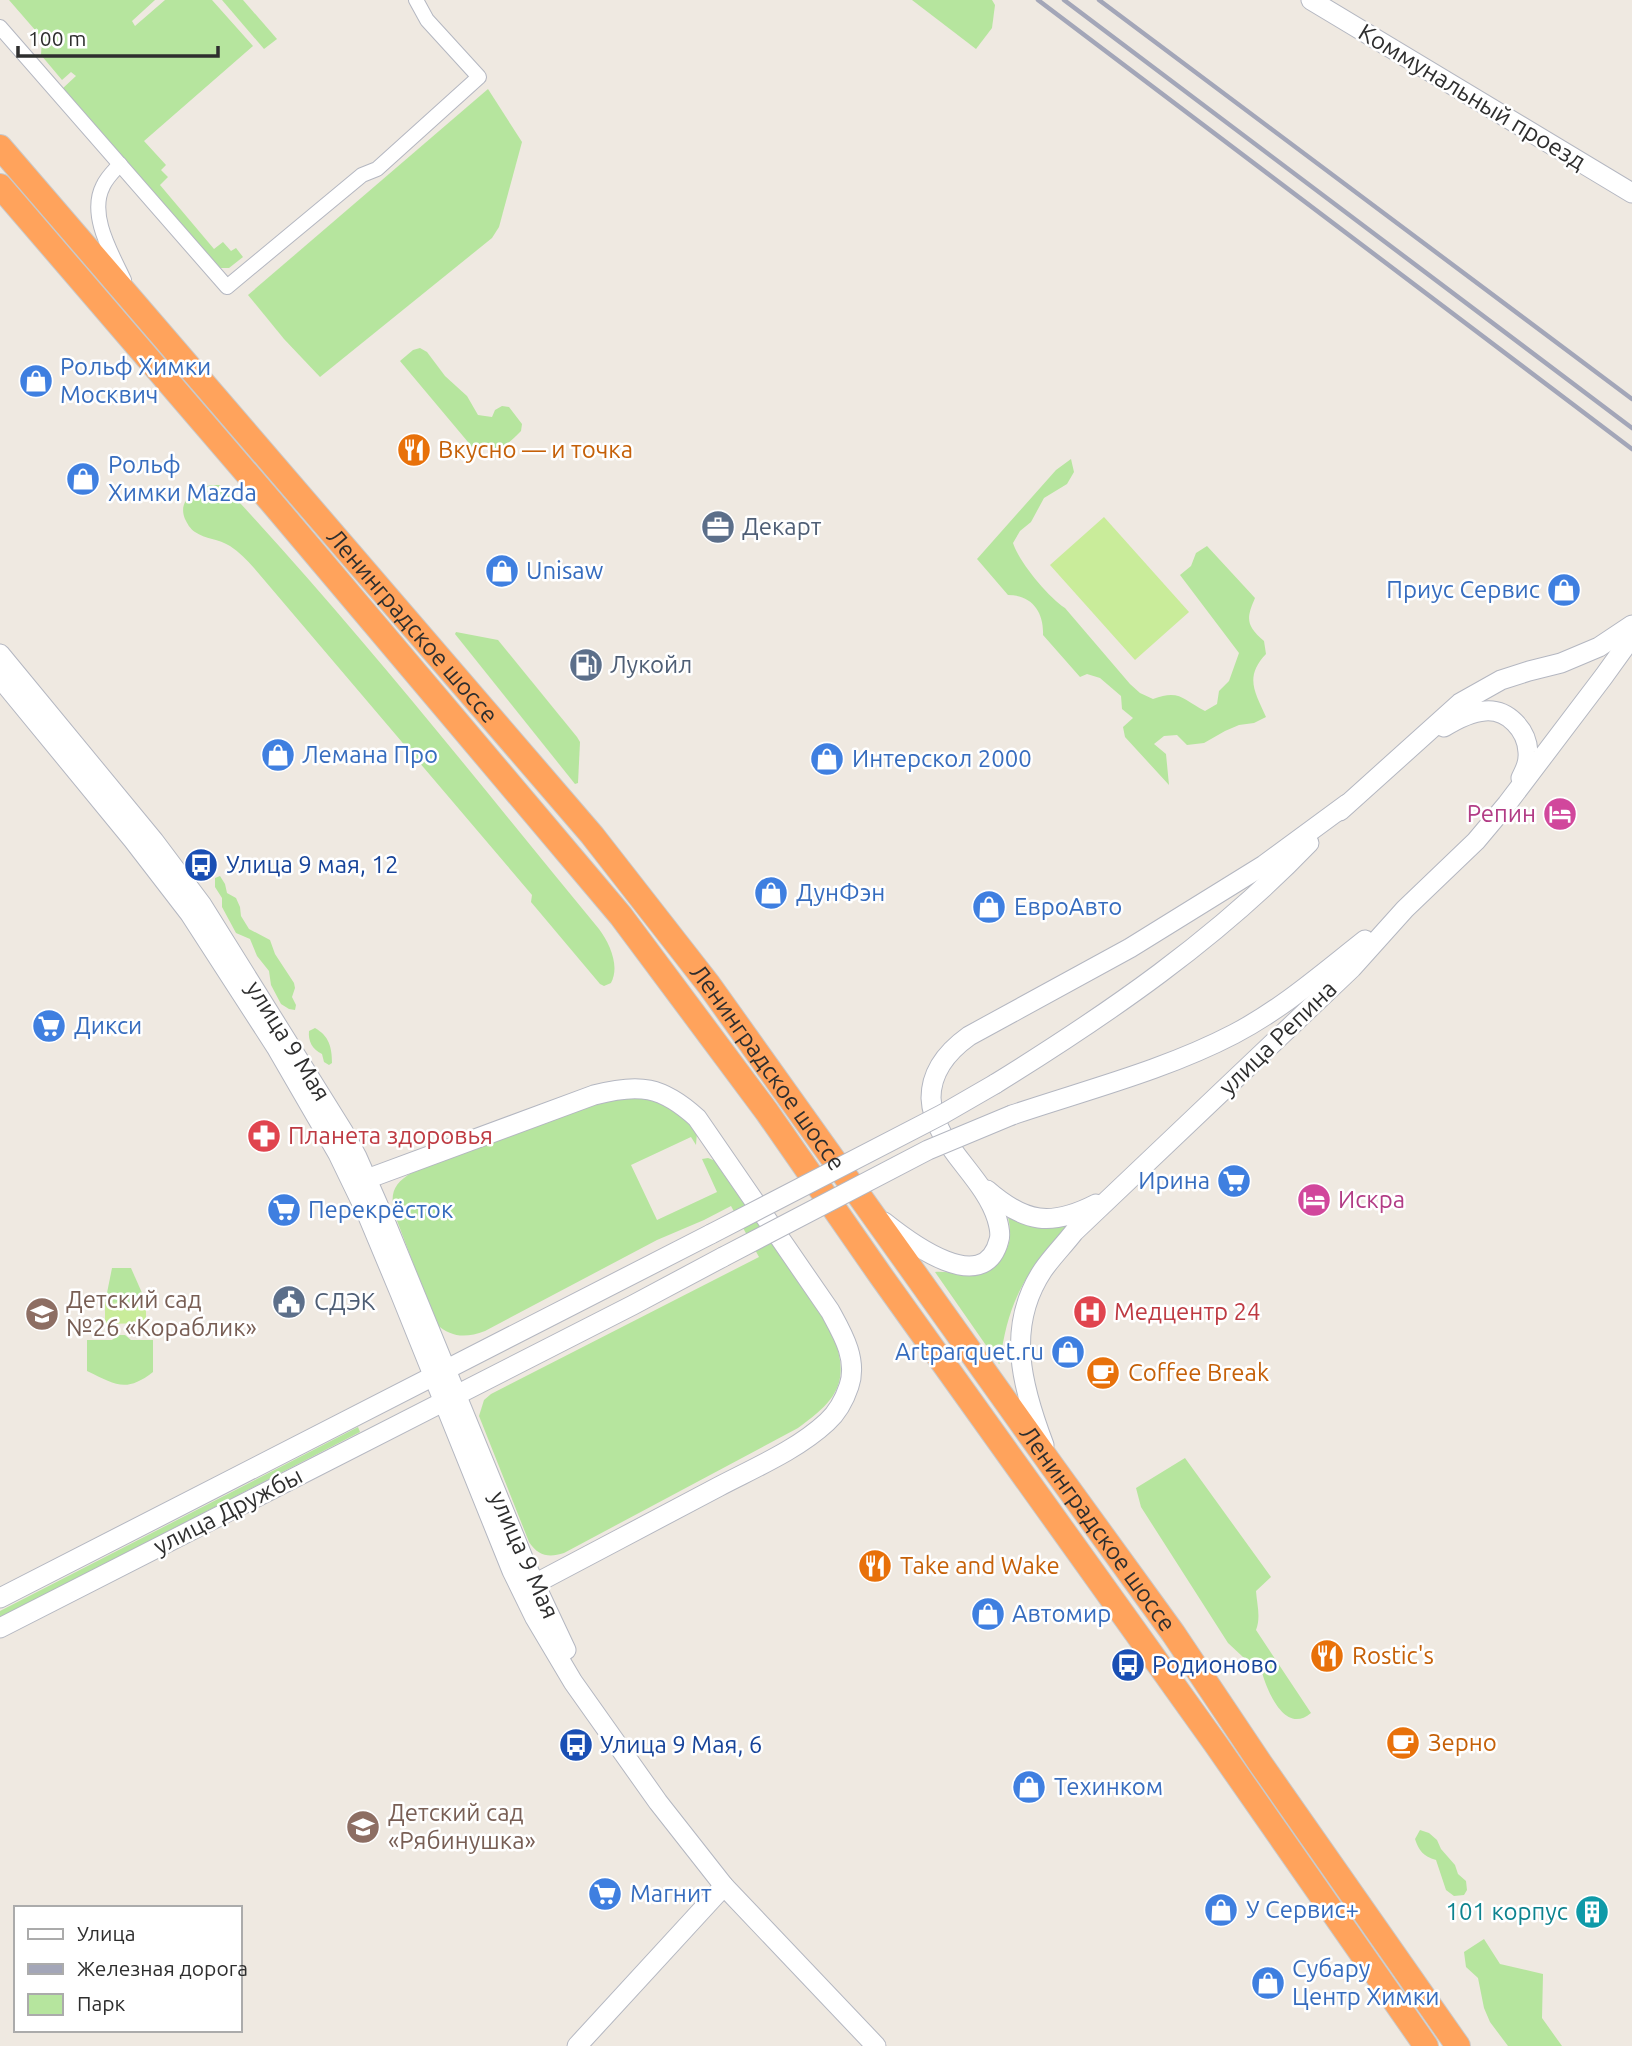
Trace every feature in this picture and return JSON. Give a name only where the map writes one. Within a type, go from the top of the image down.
[{"type":"highway","name":"Ленинградское шоссе","points":[[0,147],[592,835],[709,985],[1173,1633],[1260,1763],[1458,2046]]},
{"type":"highway","name":"Ленинградское шоссе","points":[[0,186],[283,515],[621,916],[662,969],[767,1112],[1426,2046]]},
{"type":"street","points":[[0,27],[227,287],[362,175],[377,169],[479,78],[427,20],[416,0]]},
{"type":"street","name":"Коммунальный проезд","points":[[1311,0],[1632,193]]},
{"type":"street","points":[[120,164],[103,186],[99,212],[104,234],[133,301]]},
{"type":"street","points":[[869,1211],[912,1244],[938,1258],[958,1265],[972,1266],[983,1263],[1000,1238],[996,1215],[981,1185],[945,1139],[937,1124],[931,1100],[936,1074],[957,1045],[1130,948],[1264,865],[1347,804],[1460,703],[1501,680],[1561,663],[1599,647],[1632,625]]},
{"type":"street","name":"улица Репина","points":[[1052,1466],[1030,1407],[1022,1374],[1024,1315],[1043,1271],[1074,1233],[1352,968],[1405,909],[1476,841],[1632,637]]},
{"type":"street","name":"улица 9 Мая","points":[[0,654],[154,841],[202,905],[343,1131],[400,1293],[440,1372],[561,1663],[651,1793],[724,1886],[876,2046]]},
{"type":"street","name":"улица 9 Мая","points":[[0,678],[190,914],[276,1047],[338,1154],[360,1182]]},
{"type":"street","points":[[1402,753],[1459,718],[1488,710],[1499,712],[1518,726],[1525,737],[1528,750],[1528,762],[1511,798]]},
{"type":"street","name":"улица Дружбы","points":[[0,1598],[711,1234],[996,1084],[1140,989],[1224,923],[1285,868],[1347,804]]},
{"type":"street","name":"улица Дружбы","points":[[0,1628],[929,1150],[1012,1115],[1154,1068],[1234,1034],[1275,1010],[1405,909]]},
{"type":"street","points":[[360,1182],[594,1095],[629,1088],[645,1088],[664,1094],[680,1102],[697,1118],[830,1311],[846,1340],[852,1367],[851,1382],[830,1420],[809,1437],[528,1587]]},
{"type":"street","points":[[981,1185],[1014,1210],[1041,1219],[1067,1217],[1114,1194]]},
{"type":"street","points":[[577,2046],[724,1886]]},
{"type":"green space","points":[[9,0],[155,0],[132,21],[135,26],[165,0],[212,0],[253,46],[144,141],[166,165],[161,170],[168,177],[160,185],[214,249],[223,242],[231,251],[236,248],[243,257],[229,268],[218,268],[62,89],[76,76],[71,72],[62,80],[41,55],[42,38]]},
{"type":"green space","points":[[222,0],[243,0],[277,39],[264,49]]},
{"type":"green space","points":[[912,0],[992,0],[995,5],[992,28],[976,49]]},
{"type":"green space","points":[[488,89],[522,142],[499,227],[492,238],[320,377],[248,295]]},
{"type":"green space","points":[[420,348],[427,352],[445,376],[467,396],[478,415],[492,417],[495,410],[502,406],[509,407],[522,424],[521,431],[500,447],[473,448],[400,361],[413,350]]},
{"type":"green space","points":[[1071,459],[1074,472],[1067,484],[1044,498],[1031,522],[1020,531],[1013,543],[1035,579],[1065,608],[1140,693],[1153,699],[1176,696],[1205,711],[1217,704],[1219,691],[1229,681],[1239,653],[1180,575],[1191,566],[1196,553],[1207,546],[1255,598],[1249,621],[1264,641],[1266,654],[1259,662],[1253,677],[1258,700],[1266,717],[1254,723],[1239,725],[1204,743],[1187,745],[1177,735],[1164,736],[1154,744],[1166,754],[1169,785],[1125,737],[1123,727],[1133,718],[1122,709],[1121,696],[1100,678],[1087,674],[1080,677],[1043,635],[1041,619],[1035,606],[1024,598],[1008,595],[977,559],[1056,470]]},
{"type":"green space","points":[[211,485],[227,489],[276,542],[416,706],[599,929],[613,955],[614,976],[611,983],[604,986],[600,984],[531,902],[532,895],[240,553],[190,528],[183,512],[186,501],[199,489]]},
{"type":"green space","points":[[1104,517],[1189,612],[1135,660],[1050,565]]},
{"type":"green space","points":[[456,632],[498,640],[577,737],[580,742],[578,783],[575,784]]},
{"type":"green space","points":[[220,876],[227,893],[236,898],[241,916],[249,929],[270,940],[275,954],[294,983],[292,997],[295,1010],[281,1004],[271,985],[269,971],[257,956],[250,939],[236,933],[215,887],[215,878]]},
{"type":"green space","points":[[315,1028],[329,1042],[332,1063],[329,1065],[310,1041],[309,1031]]},
{"type":"green space","points":[[640,1096],[670,1106],[697,1132],[696,1145],[691,1137],[631,1165],[657,1220],[717,1192],[702,1159],[716,1161],[831,1329],[840,1362],[838,1386],[824,1407],[798,1428],[564,1553],[544,1555],[529,1542],[479,1416],[484,1400],[759,1257],[731,1206],[657,1240],[485,1331],[459,1335],[436,1324],[396,1218],[394,1191],[400,1181],[413,1172],[609,1099]]},
{"type":"green space","points":[[1007,1213],[1065,1226],[1066,1229],[1039,1259],[1020,1290],[1007,1323],[999,1364],[935,1272],[972,1272],[1000,1258],[1010,1239]]},
{"type":"green space","points":[[112,1268],[131,1268],[146,1302],[105,1303]]},
{"type":"green space","points":[[146,1302],[146,1323],[105,1324],[105,1303]]},
{"type":"green space","points":[[117,1335],[125,1335],[131,1340],[153,1340],[153,1372],[144,1379],[121,1385],[87,1371],[87,1340],[112,1340]]},
{"type":"green space","points":[[358,1427],[360,1432],[0,1618],[0,1611]]},
{"type":"green space","points":[[1185,1458],[1271,1577],[1256,1591],[1256,1630],[1311,1713],[1301,1718],[1292,1718],[1278,1707],[1261,1669],[1228,1643],[1141,1507],[1136,1488]]},
{"type":"green space","points":[[1420,1830],[1437,1840],[1455,1865],[1458,1874],[1466,1881],[1467,1890],[1464,1895],[1454,1896],[1446,1890],[1436,1860],[1420,1850],[1415,1839]]},
{"type":"green space","points":[[1484,1939],[1500,1964],[1543,1974],[1542,2018],[1562,2046],[1508,2046],[1490,2022],[1484,2008],[1478,1978],[1466,1967],[1464,1952]]},
{"type":"railway","points":[[1038,0],[1632,449]]},
{"type":"railway","points":[[1064,0],[1632,428]]},
{"type":"railway","points":[[1099,0],[1632,399]]},
{"type":"place","name":"Рольф Химки Москвич","points":[[36,381]]},
{"type":"place","name":"Вкусно — и точка","points":[[414,450]]},
{"type":"place","name":"Рольф Химки Mazda","points":[[83,479]]},
{"type":"place","name":"Декарт","points":[[718,527]]},
{"type":"place","name":"Unisaw","points":[[502,571]]},
{"type":"place","name":"Приус Сервис","points":[[1564,590]]},
{"type":"place","name":"Лукойл","points":[[586,665]]},
{"type":"place","name":"Лемана Про","points":[[278,755]]},
{"type":"place","name":"Интерскол 2000","points":[[827,759]]},
{"type":"place","name":"Репин","points":[[1560,814]]},
{"type":"place","name":"Улица 9 мая, 12","points":[[201,865]]},
{"type":"place","name":"ДунФэн","points":[[771,893]]},
{"type":"place","name":"ЕвроАвто","points":[[989,907]]},
{"type":"place","name":"Дикси","points":[[49,1026]]},
{"type":"place","name":"Планета здоровья","points":[[264,1136]]},
{"type":"place","name":"Ирина","points":[[1234,1181]]},
{"type":"place","name":"Искра","points":[[1314,1200]]},
{"type":"place","name":"Перекрёсток","points":[[284,1210]]},
{"type":"place","name":"СДЭК","points":[[289,1302]]},
{"type":"place","name":"Медцентр 24","points":[[1090,1312]]},
{"type":"place","name":"Детский сад №26 «Кораблик»","points":[[42,1314]]},
{"type":"place","name":"Artparquet.ru","points":[[1068,1352]]},
{"type":"place","name":"Coffee Break","points":[[1103,1373]]},
{"type":"place","name":"Take and Wake","points":[[875,1566]]},
{"type":"place","name":"Автомир","points":[[988,1614]]},
{"type":"place","name":"Rostic's","points":[[1327,1656]]},
{"type":"place","name":"Родионово","points":[[1128,1665]]},
{"type":"place","name":"Зерно","points":[[1403,1743]]},
{"type":"place","name":"Улица 9 Мая, 6","points":[[576,1745]]},
{"type":"place","name":"Техинком","points":[[1029,1787]]},
{"type":"place","name":"Детский сад «Рябинушка»","points":[[363,1827]]},
{"type":"place","name":"Магнит","points":[[605,1894]]},
{"type":"place","name":"У Сервис+","points":[[1221,1910]]},
{"type":"place","name":"101 корпус","points":[[1592,1912]]},
{"type":"place","name":"Субару Центр Химки","points":[[1268,1983]]}]
